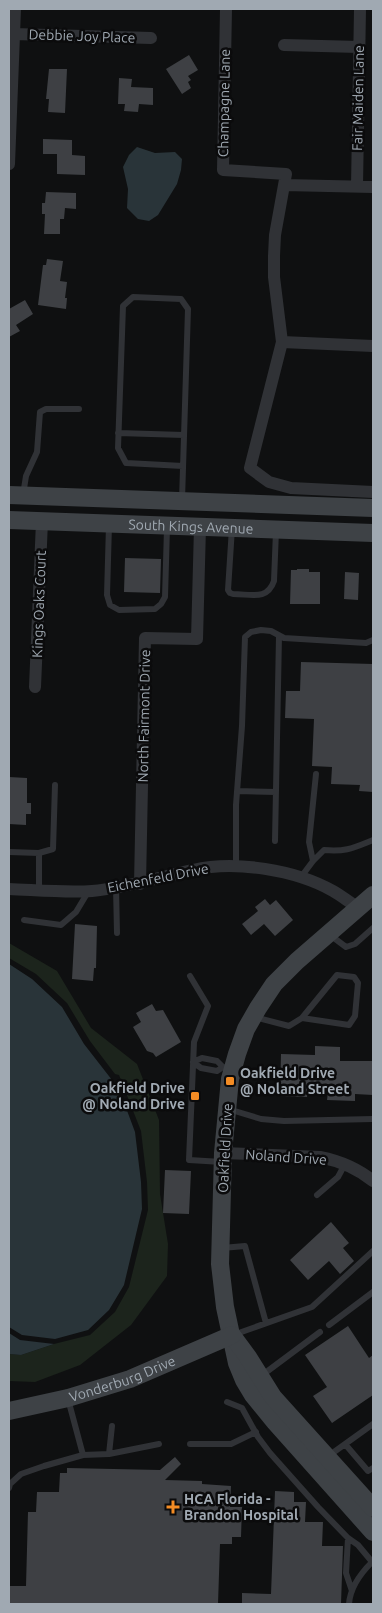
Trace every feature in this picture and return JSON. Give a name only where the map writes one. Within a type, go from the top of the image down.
[{"type":"street","points":[[9,164],[15,9]]},
{"type":"street","name":"Champagne Lane","points":[[226,9],[223,170],[286,174],[284,185]]},
{"type":"street","name":"Fair Maiden Lane","points":[[357,186],[360,9]]},
{"type":"street","name":"Debbie Joy Place","points":[[14,34],[151,38]]},
{"type":"street","points":[[284,45],[359,48]]},
{"type":"street","points":[[373,187],[284,185],[274,256],[274,277],[282,342],[250,468],[269,482],[291,488],[373,492]]},
{"type":"street","points":[[282,342],[373,346]]},
{"type":"street","name":"South Kings Avenue","points":[[16,496],[373,509]]},
{"type":"street","points":[[232,527],[242,517],[255,514],[304,515],[373,509]]},
{"type":"street","name":"South Kings Avenue","points":[[9,520],[373,533]]},
{"type":"street","name":"Kings Oaks Court","points":[[35,687],[42,521]]},
{"type":"street","name":"North Fairmont Drive","points":[[140,884],[146,638],[197,639],[200,527]]},
{"type":"street","name":"Eichenfeld Drive","points":[[9,889],[88,891],[140,884],[195,869],[236,866],[275,871],[301,878],[333,891],[359,908]]},
{"type":"street","name":"Oakfield Drive","points":[[373,895],[297,961],[274,984],[253,1017],[237,1054],[227,1068],[221,1248],[222,1286],[237,1363],[253,1395],[373,1508]]},
{"type":"street","name":"Noland Drive","points":[[223,1157],[320,1157],[345,1164],[373,1177]]},
{"type":"street","name":"Oakfield Drive","points":[[232,1335],[273,1397],[373,1532]]},
{"type":"street","name":"Vonderburg Drive","points":[[9,1412],[68,1398],[130,1379],[232,1335]]},
{"type":"lane","points":[[182,501],[188,308],[181,299],[133,297],[123,306],[118,448],[126,463],[183,466]]},
{"type":"lane","points":[[16,496],[37,452],[40,412],[46,408],[79,409]]},
{"type":"lane","points":[[118,433],[184,435]]},
{"type":"lane","points":[[109,523],[107,595],[110,605],[119,610],[155,610],[161,604],[164,597],[167,525]]},
{"type":"lane","points":[[232,527],[228,590],[233,594],[262,595],[269,592],[274,581],[276,530]]},
{"type":"lane","points":[[236,866],[237,791],[245,637],[251,632],[261,630],[271,631],[284,638],[366,643],[373,640]]},
{"type":"lane","points":[[275,841],[279,636]]},
{"type":"lane","points":[[313,861],[309,842],[316,774]]},
{"type":"lane","points":[[9,852],[39,853],[53,849],[56,785]]},
{"type":"lane","points":[[237,791],[276,792]]},
{"type":"lane","points":[[301,878],[313,861],[324,850],[340,852],[373,840]]},
{"type":"lane","points":[[39,853],[39,890]]},
{"type":"lane","points":[[116,887],[117,933]]},
{"type":"lane","points":[[24,920],[61,925],[76,912],[88,891]]},
{"type":"lane","points":[[329,934],[346,947],[356,944],[373,928]]},
{"type":"lane","points":[[253,1017],[289,1026],[302,1018],[338,975],[354,977],[358,983],[355,1016],[349,1025],[302,1018]]},
{"type":"lane","points":[[190,976],[208,1006],[194,1042],[189,1160],[223,1157]]},
{"type":"lane","points":[[193,1062],[202,1058],[217,1061],[227,1068]]},
{"type":"lane","points":[[193,1062],[201,1068],[217,1071],[227,1068]]},
{"type":"lane","points":[[226,1108],[261,1119],[284,1121],[373,1119]]},
{"type":"lane","points":[[317,1195],[338,1177],[345,1164]]},
{"type":"lane","points":[[221,1248],[245,1246],[266,1323]]},
{"type":"lane","points":[[232,1335],[312,1307],[373,1251]]},
{"type":"lane","points":[[328,1325],[373,1292]]},
{"type":"lane","points":[[259,1377],[320,1332]]},
{"type":"lane","points":[[68,1398],[83,1455]]},
{"type":"lane","points":[[227,1402],[242,1408],[270,1453],[318,1507],[348,1538],[358,1545],[373,1563],[359,1576],[349,1596],[349,1604]]},
{"type":"lane","points":[[322,1462],[373,1424]]},
{"type":"lane","points":[[109,1454],[112,1426]]},
{"type":"lane","points":[[190,1444],[231,1444],[256,1432]]},
{"type":"lane","points":[[9,1488],[10,1484],[22,1474],[44,1466],[83,1455],[109,1454],[159,1444]]},
{"type":"lane","points":[[345,1444],[368,1471],[373,1468]]},
{"type":"lane","points":[[348,1538],[346,1573],[352,1591]]},
{"type":"shaded area","points":[[137,147],[155,153],[175,152],[182,159],[177,184],[158,215],[149,221],[138,219],[127,208],[128,189],[123,167],[129,155]]},
{"type":"shaded area","points":[[9,943],[57,971],[91,1028],[137,1064],[159,1120],[160,1194],[168,1244],[167,1276],[131,1325],[80,1365],[35,1382],[9,1381],[9,1354],[21,1355],[90,1335],[115,1312],[129,1287],[148,1210],[147,1182],[141,1131],[119,1075],[115,1074],[90,1041],[67,1003],[36,974],[9,958]]},
{"type":"shaded area","points":[[9,964],[32,979],[62,1007],[84,1044],[119,1089],[135,1132],[142,1209],[124,1285],[109,1310],[88,1330],[55,1339],[22,1335],[9,1327]]},
{"type":"shaded area","points":[[9,1333],[20,1340],[54,1344],[21,1355],[9,1354]]},
{"type":"building","points":[[189,55],[198,70],[188,76],[191,80],[188,82],[191,88],[182,94],[166,69]]},
{"type":"building","points":[[49,69],[67,69],[65,113],[48,112],[49,99],[46,99]]},
{"type":"building","points":[[119,78],[132,79],[131,87],[153,88],[153,105],[139,104],[138,112],[124,111],[125,104],[118,104]]},
{"type":"building","points":[[43,139],[72,140],[72,155],[85,156],[85,175],[57,174],[57,154],[43,154]]},
{"type":"building","points":[[46,192],[76,193],[76,209],[65,208],[64,219],[60,219],[60,234],[44,234],[45,214],[42,214],[42,203],[45,203]]},
{"type":"building","points":[[47,259],[63,261],[60,281],[67,282],[66,309],[38,305],[43,265],[46,265]]},
{"type":"building","points":[[25,300],[33,314],[16,325],[20,331],[9,337],[9,309]]},
{"type":"building","points":[[125,558],[161,559],[160,593],[124,592]]},
{"type":"building","points":[[309,569],[309,572],[320,572],[320,604],[290,604],[291,570]]},
{"type":"building","points":[[345,572],[359,573],[358,600],[344,599]]},
{"type":"building","points":[[301,662],[373,664],[373,792],[359,791],[360,785],[331,784],[332,767],[312,766],[314,719],[285,718],[286,691],[300,691]]},
{"type":"building","points":[[9,777],[27,778],[27,803],[31,803],[31,814],[26,814],[26,825],[9,824]]},
{"type":"building","points":[[265,899],[270,905],[276,900],[293,920],[275,936],[264,924],[251,935],[242,924],[258,911],[255,907]]},
{"type":"building","points":[[75,924],[97,926],[96,968],[94,968],[93,981],[72,979]]},
{"type":"building","points":[[152,1004],[156,1011],[163,1010],[181,1042],[156,1057],[153,1053],[147,1051],[133,1027],[141,1022],[136,1013]]},
{"type":"building","points":[[315,1046],[340,1047],[340,1061],[373,1061],[373,1095],[355,1094],[355,1101],[327,1100],[328,1092],[308,1091],[307,1097],[280,1096],[281,1054],[315,1055]]},
{"type":"building","points":[[165,1170],[191,1171],[189,1214],[163,1213]]},
{"type":"building","points":[[331,1222],[349,1243],[343,1248],[354,1261],[340,1274],[329,1261],[308,1280],[290,1260]]},
{"type":"building","points":[[348,1326],[369,1358],[373,1355],[373,1395],[332,1423],[313,1396],[327,1387],[305,1355]]},
{"type":"building","points":[[175,1457],[181,1464],[165,1480],[202,1481],[202,1484],[231,1486],[230,1507],[242,1507],[241,1537],[232,1537],[232,1544],[220,1544],[218,1604],[9,1604],[9,1586],[26,1586],[28,1512],[36,1512],[37,1492],[59,1492],[60,1473],[67,1473],[67,1468],[160,1470]]},
{"type":"building","points":[[275,1491],[294,1492],[294,1502],[306,1502],[305,1522],[323,1522],[322,1546],[343,1546],[341,1604],[242,1604],[242,1593],[271,1594]]},
{"type":"place","name":"Oakfield Drive @ Noland Street","points":[[230,1081]]},
{"type":"place","name":"Oakfield Drive @ Noland Drive","points":[[195,1096]]},
{"type":"place","name":"HCA Florida - Brandon Hospital","points":[[173,1507]]}]
